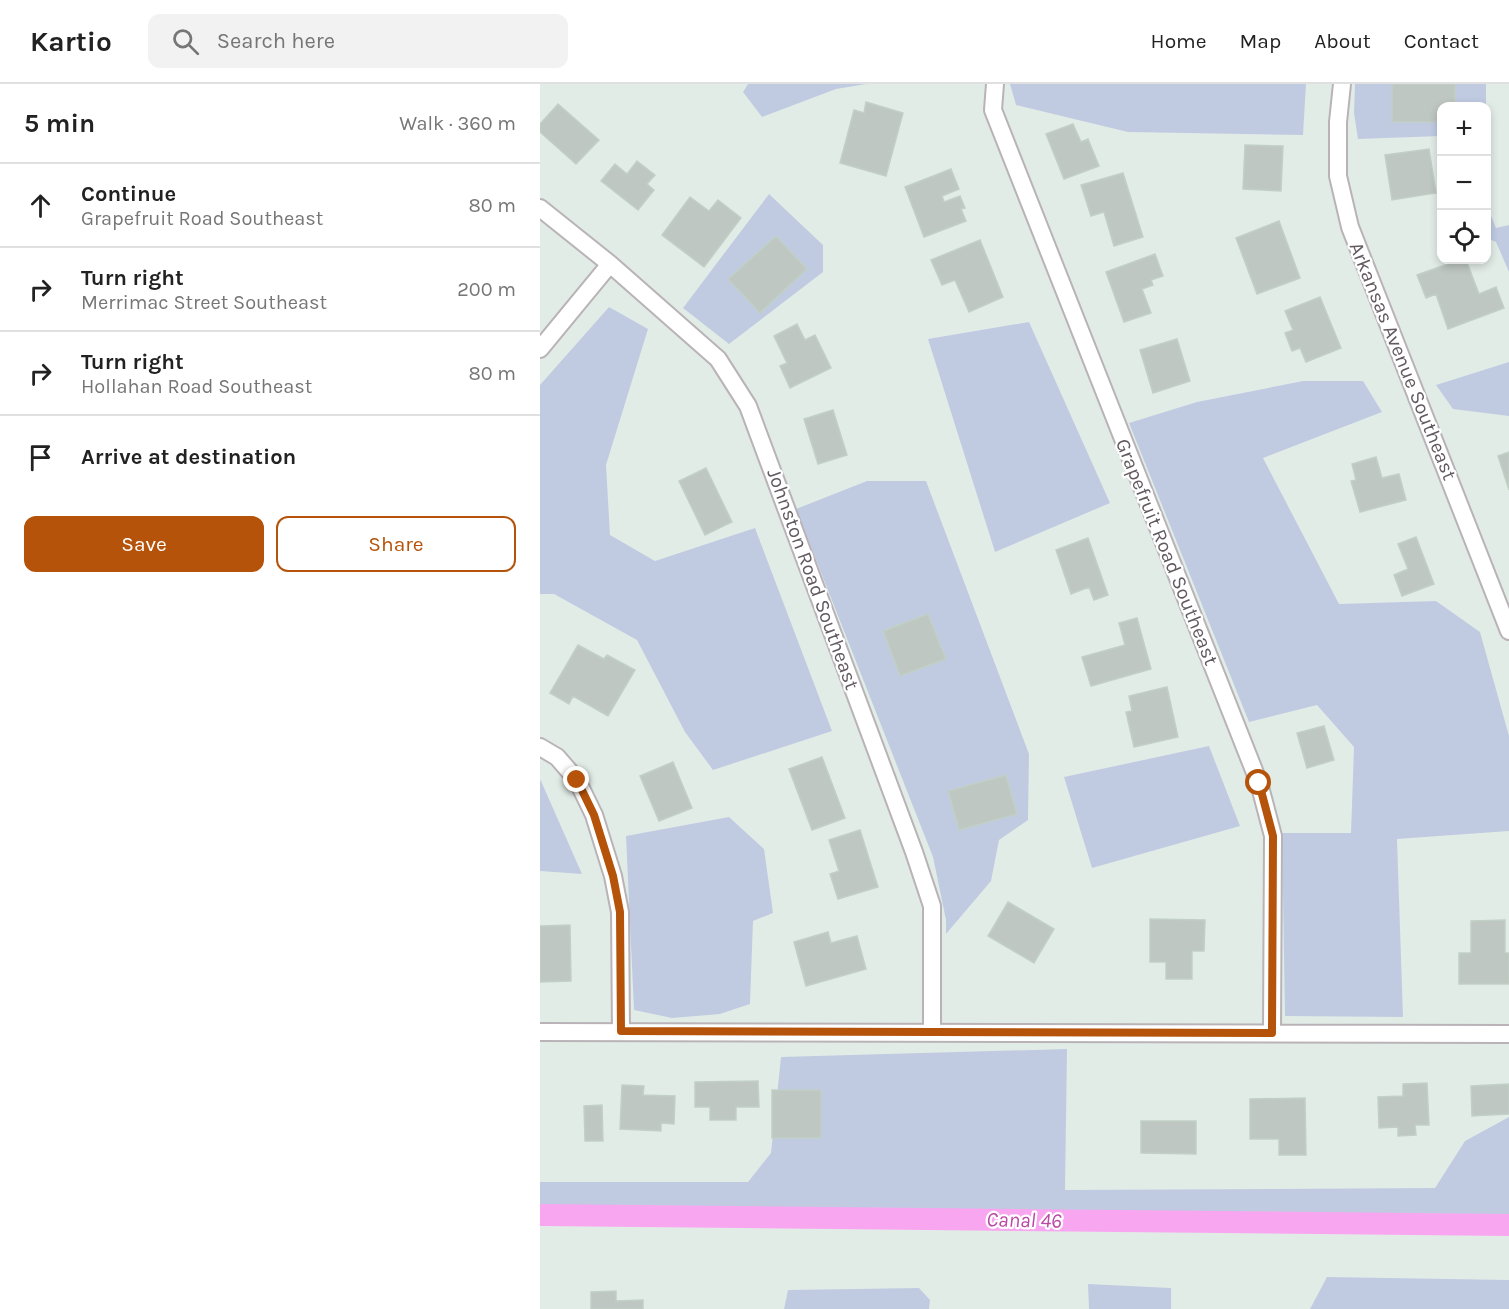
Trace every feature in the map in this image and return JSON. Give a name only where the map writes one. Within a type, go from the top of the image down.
[{"type":"street","name":"Grapefruit Road Southeast","points":[[995,84],[993,110],[1259,783],[1273,836],[1272,1033]]},
{"type":"street","name":"Arkansas Avenue Southeast","points":[[1342,84],[1338,122],[1338,176],[1350,227],[1509,631]]},
{"type":"street","name":"Johnston Road Southeast","points":[[540,208],[609,264],[718,359],[748,406],[932,906],[932,1032]]},
{"type":"street","points":[[540,349],[609,264]]},
{"type":"street","points":[[540,747],[556,757],[577,780],[594,815],[613,876],[620,912],[621,1031]]},
{"type":"street","points":[[540,1032],[1509,1034]]},
{"type":"shaded area","points":[[748,84],[866,84],[836,89],[762,117],[743,92]]},
{"type":"shaded area","points":[[1010,84],[1306,84],[1303,135],[1128,132],[1016,105]]},
{"type":"shaded area","points":[[1355,84],[1486,84],[1486,102],[1437,102],[1437,136],[1358,139],[1354,113]]},
{"type":"shaded area","points":[[769,194],[823,245],[823,272],[729,344],[683,308]]},
{"type":"shaded area","points":[[1491,216],[1496,228],[1509,225],[1509,272],[1496,242],[1491,240]]},
{"type":"shaded area","points":[[609,307],[648,329],[606,465],[610,535],[655,561],[755,528],[832,731],[713,770],[685,732],[637,640],[554,594],[540,594],[540,385]]},
{"type":"shaded area","points":[[1029,322],[1110,503],[995,552],[928,339]]},
{"type":"shaded area","points":[[1509,362],[1509,416],[1453,409],[1436,385]]},
{"type":"shaded area","points":[[1303,381],[1363,381],[1382,412],[1263,458],[1339,604],[1436,601],[1480,632],[1509,736],[1509,831],[1397,839],[1403,1017],[1285,1016],[1282,833],[1351,833],[1354,747],[1317,705],[1249,722],[1129,423],[1197,402]]},
{"type":"shaded area","points":[[867,481],[926,481],[1029,754],[1028,820],[999,840],[991,881],[946,934],[946,920],[933,857],[796,509]]},
{"type":"shaded area","points":[[1209,746],[1240,826],[1092,868],[1064,777]]},
{"type":"shaded area","points":[[541,781],[582,874],[540,871]]},
{"type":"shaded area","points":[[729,817],[764,849],[773,913],[753,921],[750,1004],[720,1014],[672,1018],[634,1010],[626,836]]},
{"type":"shaded area","points":[[1067,1049],[1065,1190],[1435,1188],[1465,1141],[1509,1117],[1509,1217],[540,1206],[540,1182],[748,1182],[771,1153],[781,1057]]},
{"type":"shaded area","points":[[1327,1277],[1509,1280],[1509,1309],[1310,1309]]},
{"type":"shaded area","points":[[1088,1284],[1171,1288],[1171,1309],[1089,1309]]},
{"type":"shaded area","points":[[919,1288],[930,1300],[929,1309],[784,1309],[788,1290]]},
{"type":"building","points":[[1392,84],[1455,84],[1455,102],[1437,102],[1437,122],[1392,122]]},
{"type":"building","points":[[866,102],[903,113],[886,176],[840,163],[854,110],[864,113]]},
{"type":"building","points":[[558,104],[599,140],[576,164],[540,132],[540,124]]},
{"type":"building","points":[[1073,124],[1081,142],[1088,139],[1099,166],[1064,179],[1046,134]]},
{"type":"building","points":[[1245,145],[1283,146],[1281,191],[1243,189]]},
{"type":"building","points":[[1429,149],[1436,193],[1392,200],[1385,155]]},
{"type":"building","points":[[637,161],[655,175],[647,184],[654,190],[638,210],[601,181],[615,164],[627,174]]},
{"type":"building","points":[[951,169],[959,189],[942,196],[944,202],[960,196],[965,208],[961,209],[966,221],[924,237],[905,187]]},
{"type":"building","points":[[1123,173],[1143,237],[1114,246],[1104,212],[1091,216],[1081,185]]},
{"type":"building","points":[[690,197],[709,211],[718,200],[741,218],[704,267],[662,235]]},
{"type":"building","points":[[1279,221],[1300,278],[1257,294],[1236,238]]},
{"type":"building","points":[[776,236],[807,269],[760,313],[728,279]]},
{"type":"building","points":[[980,240],[1003,297],[969,312],[955,280],[942,285],[931,260]]},
{"type":"building","points":[[1155,254],[1163,276],[1151,280],[1153,285],[1142,289],[1151,313],[1124,322],[1106,272]]},
{"type":"building","points":[[1448,264],[1468,264],[1479,294],[1496,287],[1504,308],[1448,329],[1436,294],[1426,298],[1417,275]]},
{"type":"building","points":[[1320,297],[1341,348],[1306,362],[1300,348],[1292,351],[1285,333],[1293,330],[1285,311]]},
{"type":"building","points":[[797,324],[805,340],[815,335],[831,368],[790,388],[780,366],[787,363],[774,336]]},
{"type":"building","points":[[1177,339],[1190,381],[1153,393],[1140,350]]},
{"type":"building","points":[[833,410],[847,455],[818,464],[804,419]]},
{"type":"building","points":[[1509,452],[1509,490],[1498,456]]},
{"type":"building","points":[[1376,457],[1382,478],[1399,474],[1406,500],[1360,512],[1351,481],[1356,480],[1352,464]]},
{"type":"building","points":[[706,468],[732,522],[705,535],[679,481]]},
{"type":"building","points":[[1416,537],[1434,584],[1402,596],[1394,575],[1408,569],[1398,544]]},
{"type":"building","points":[[1088,538],[1108,595],[1094,600],[1089,587],[1071,594],[1056,550]]},
{"type":"building","points":[[928,614],[946,659],[900,676],[883,631]]},
{"type":"building","points":[[1137,618],[1151,669],[1091,686],[1082,657],[1125,645],[1119,623]]},
{"type":"building","points":[[578,645],[604,659],[607,655],[635,670],[608,716],[573,696],[569,704],[550,693]]},
{"type":"building","points":[[1167,687],[1178,737],[1134,747],[1126,712],[1132,711],[1129,696]]},
{"type":"building","points":[[1324,726],[1334,760],[1307,768],[1297,733]]},
{"type":"building","points":[[822,757],[845,818],[812,830],[789,769]]},
{"type":"building","points":[[673,762],[692,808],[659,821],[640,776]]},
{"type":"building","points":[[1006,775],[1017,814],[959,830],[948,791]]},
{"type":"building","points":[[860,830],[878,887],[838,899],[830,874],[839,871],[829,840]]},
{"type":"building","points":[[1008,902],[1054,929],[1034,963],[988,936]]},
{"type":"building","points":[[1150,919],[1205,920],[1204,951],[1192,951],[1192,979],[1166,979],[1166,962],[1150,962]]},
{"type":"building","points":[[1505,920],[1505,953],[1509,953],[1509,984],[1459,984],[1459,953],[1471,953],[1471,921]]},
{"type":"building","points":[[570,925],[571,981],[540,982],[540,926]]},
{"type":"building","points":[[828,932],[831,943],[857,936],[866,969],[806,986],[794,942]]},
{"type":"building","points":[[758,1081],[759,1107],[736,1107],[736,1120],[710,1120],[710,1107],[695,1107],[695,1082]]},
{"type":"building","points":[[1427,1083],[1429,1125],[1415,1125],[1416,1135],[1398,1136],[1398,1127],[1379,1128],[1378,1097],[1403,1096],[1403,1084]]},
{"type":"building","points":[[1509,1084],[1509,1114],[1472,1116],[1471,1086]]},
{"type":"building","points":[[622,1085],[644,1086],[643,1095],[675,1096],[674,1124],[661,1123],[661,1131],[620,1129]]},
{"type":"building","points":[[772,1090],[821,1090],[821,1138],[772,1138]]},
{"type":"building","points":[[1305,1098],[1306,1155],[1279,1155],[1279,1139],[1250,1139],[1250,1099]]},
{"type":"building","points":[[602,1105],[603,1141],[585,1141],[584,1106]]},
{"type":"building","points":[[1141,1121],[1196,1121],[1196,1154],[1141,1153]]},
{"type":"building","points":[[616,1291],[616,1301],[643,1300],[643,1309],[591,1309],[591,1292]]},
{"type":"waterway","name":"Canal 46","points":[[540,1215],[1509,1225]]},
{"type":"route","points":[[577,780],[594,815],[613,876],[620,912],[621,1031],[1272,1033],[1273,836],[1259,783]]}]
